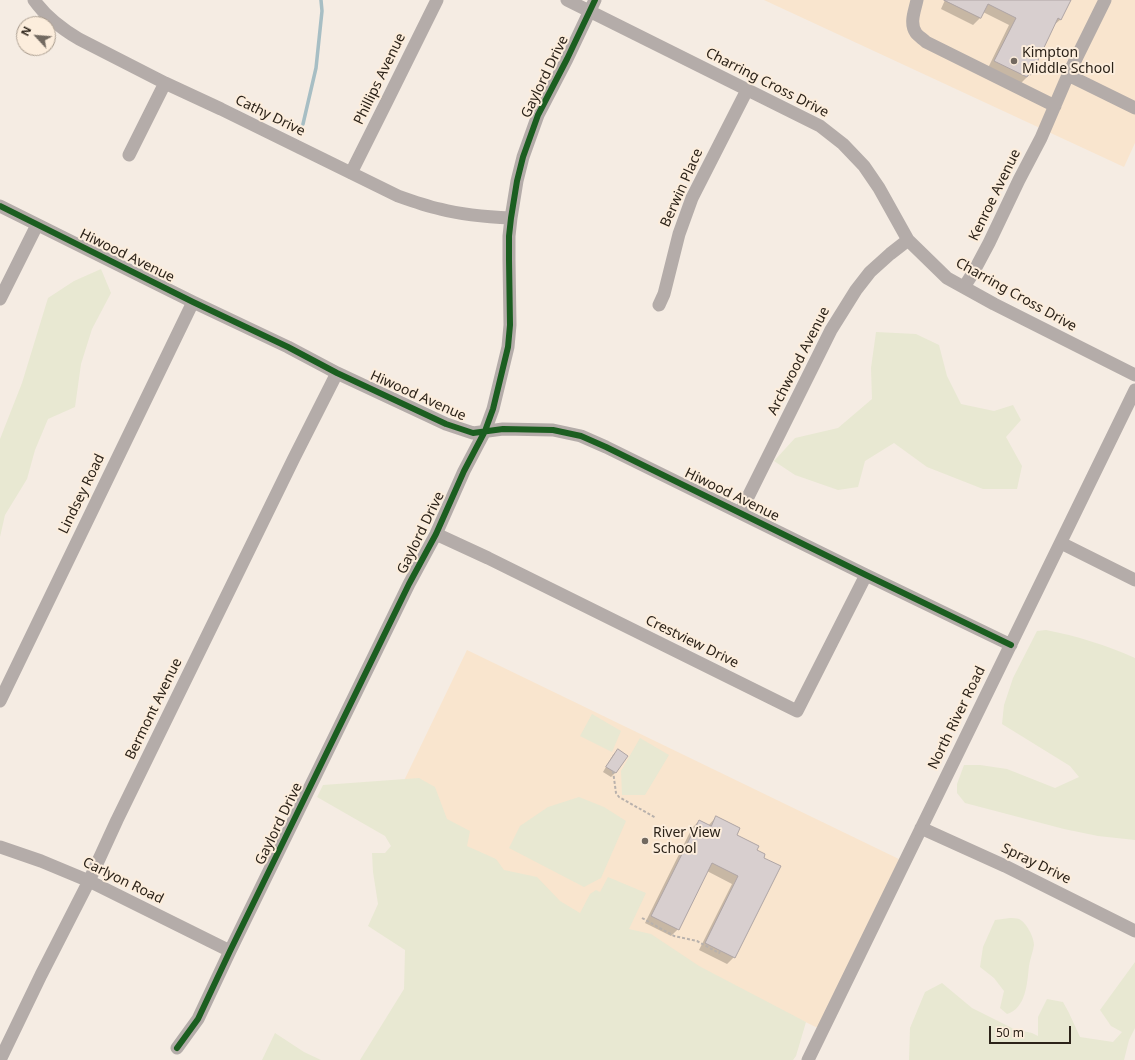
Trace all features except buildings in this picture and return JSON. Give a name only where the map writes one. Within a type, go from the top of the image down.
[{"type":"street","name":"Cathy Drive","points":[[34,0],[40,9],[51,20],[79,39],[165,83],[398,196],[428,206],[457,213],[484,217],[511,218]]},
{"type":"street","name":"Phillips Avenue","points":[[351,173],[436,0]]},
{"type":"street","name":"Charring Cross Drive","points":[[567,0],[592,6],[747,90],[820,126],[843,144],[864,166],[879,188],[908,240],[948,278],[994,304],[1135,376]]},
{"type":"street","points":[[917,0],[912,24],[916,33],[926,42],[1055,106]]},
{"type":"street","name":"Kenroe Avenue","points":[[964,287],[989,243],[1041,138],[1068,74],[1104,0]]},
{"type":"street","name":"Gaylord Drive","points":[[177,1048],[198,1019],[409,584],[436,534],[464,471],[485,432],[493,409],[508,347],[510,325],[509,260],[511,218],[517,181],[523,157],[538,115],[592,6]]},
{"type":"street","points":[[1068,74],[1135,108]]},
{"type":"street","points":[[129,155],[165,83]]},
{"type":"street","name":"Berwin Place","points":[[659,305],[664,294],[679,234],[692,198],[747,90]]},
{"type":"street","name":"Hiwood Avenue","points":[[0,206],[193,302],[446,424],[473,433],[503,429],[553,430],[581,436],[1011,645]]},
{"type":"street","points":[[0,300],[37,225]]},
{"type":"street","name":"Archwood Avenue","points":[[740,513],[831,330],[856,290],[870,272],[908,240]]},
{"type":"street","name":"Lindsey Road","points":[[0,701],[193,302]]},
{"type":"street","name":"Bermont Avenue","points":[[0,1060],[337,372]]},
{"type":"street","name":"North River Road","points":[[808,1060],[1135,390]]},
{"type":"street","name":"Crestview Drive","points":[[436,534],[488,558],[797,711],[866,575]]},
{"type":"street","points":[[1061,543],[1135,580]]},
{"type":"street","name":"Spray Drive","points":[[921,828],[1005,866],[1135,931]]},
{"type":"street","name":"Carlyon Road","points":[[0,847],[89,881],[230,951]]},
{"type":"path","points":[[613,771],[616,792],[619,797],[656,818]]},
{"type":"path","points":[[642,918],[674,936],[697,941],[719,954],[720,951]]},
{"type":"shaded area","name":"Kimpton Middle School","points":[[764,0],[1135,0],[1135,143],[1124,167]]},
{"type":"shaded area","name":"River View School","points":[[467,650],[905,862],[822,1030],[385,820]]},
{"type":"green space","points":[[101,269],[111,293],[92,329],[81,364],[75,407],[48,419],[35,450],[27,479],[5,515],[0,537],[0,439],[22,383],[48,298],[74,281]]},
{"type":"green space","points":[[876,332],[916,334],[939,345],[947,376],[961,404],[994,411],[1013,405],[1021,420],[1006,437],[1022,466],[1017,489],[983,489],[927,467],[894,443],[865,461],[858,487],[838,490],[795,475],[774,461],[795,438],[838,428],[872,399],[871,368]]},
{"type":"green space","points":[[1046,630],[1091,641],[1135,658],[1135,840],[1098,836],[1064,829],[965,803],[957,793],[957,784],[964,765],[980,765],[1007,769],[1055,788],[1079,777],[1070,766],[1002,724],[1004,705],[1013,678],[1037,631]]},
{"type":"green space","points":[[592,714],[621,731],[612,752],[580,736]]},
{"type":"green space","points":[[640,738],[669,755],[645,795],[622,795],[621,771]]},
{"type":"green space","points":[[419,778],[435,787],[447,819],[470,831],[467,846],[496,859],[504,870],[537,877],[560,901],[580,913],[590,894],[596,890],[600,892],[608,877],[646,893],[629,929],[651,934],[699,966],[806,1022],[796,1056],[793,1060],[360,1060],[404,989],[405,950],[368,926],[378,904],[373,872],[372,853],[385,853],[391,846],[385,836],[317,797],[323,785]]},
{"type":"green space","points":[[579,797],[604,807],[626,821],[601,878],[584,887],[509,848],[520,826],[548,807]]},
{"type":"green space","points":[[1010,918],[1018,919],[1027,926],[1034,945],[1022,1001],[1013,1011],[1007,1014],[1000,1008],[1004,991],[994,978],[980,967],[983,947],[995,920]]},
{"type":"green space","points":[[1135,962],[1135,1028],[1129,1040],[1124,1060],[909,1060],[910,1028],[925,992],[942,983],[972,1008],[1014,1029],[1038,1036],[1038,1017],[1047,999],[1063,1002],[1080,1037],[1113,1042],[1122,1032],[1111,1026],[1100,1010]]},
{"type":"green space","points":[[275,1033],[304,1052],[321,1060],[262,1060]]},
{"type":"waterway","points":[[303,124],[316,68],[322,11],[321,0]]},
{"type":"cycle path","points":[[177,1048],[198,1019],[409,584],[436,534],[464,471],[485,431],[493,409],[508,347],[510,325],[509,236],[517,181],[523,157],[538,115],[595,0]]},
{"type":"cycle path","points":[[0,206],[193,302],[288,347],[337,373],[446,424],[473,433],[503,429],[553,430],[581,436],[1011,645]]},
{"type":"place","name":"Kimpton Middle School","points":[[1014,61]]},
{"type":"place","name":"River View School","points":[[645,841]]}]
